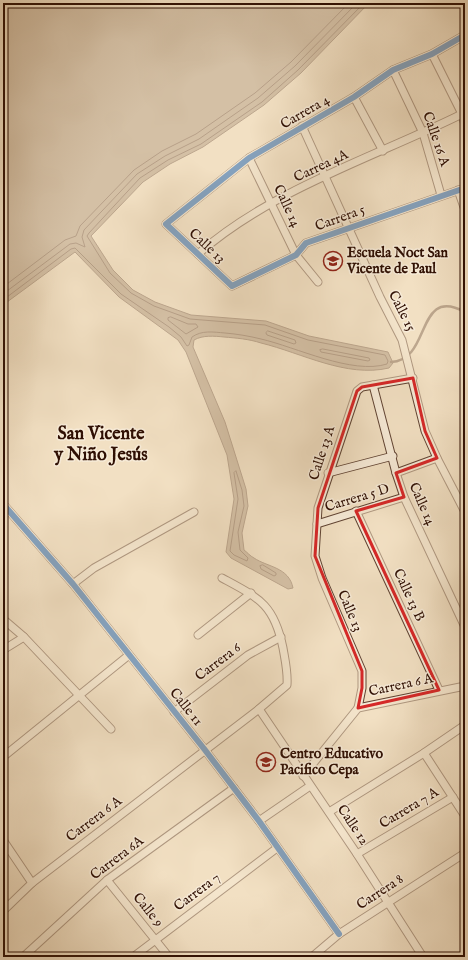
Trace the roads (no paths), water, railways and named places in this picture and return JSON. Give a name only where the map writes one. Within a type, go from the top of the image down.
[{"type":"street","name":"Carrera 4","points":[[166,224],[249,158],[302,126],[354,98],[393,70],[432,54],[465,35]]},
{"type":"street","points":[[432,54],[462,114],[465,125]]},
{"type":"street","name":"Calle 16 A","points":[[393,70],[423,133],[441,195]]},
{"type":"street","points":[[354,98],[383,152]]},
{"type":"street","name":"Carrea 4A","points":[[198,254],[217,238],[272,203],[462,114]]},
{"type":"street","name":"Calle 15","points":[[302,126],[380,297],[402,340],[425,431],[465,512]]},
{"type":"street","name":"Calle 14","points":[[249,158],[296,255],[318,282]]},
{"type":"street","points":[[461,189],[465,210]]},
{"type":"street","name":"Carrera 5","points":[[232,286],[296,255],[306,243],[348,227],[461,189]]},
{"type":"street","name":"Calle 13","points":[[166,224],[232,286]]},
{"type":"street","points":[[372,385],[412,378]]},
{"type":"street","name":"Calle 14","points":[[372,385],[404,497],[465,627]]},
{"type":"street","name":"Calle 13 A","points":[[317,524],[318,508],[328,473],[357,391],[362,387],[372,385]]},
{"type":"street","points":[[328,473],[392,456]]},
{"type":"street","points":[[396,473],[437,458]]},
{"type":"street","name":"Carrera 5 D","points":[[317,524],[404,497]]},
{"type":"street","name":"Calle 11","points":[[3,504],[72,584],[205,750],[339,934]]},
{"type":"street","points":[[72,584],[94,568],[194,512]]},
{"type":"street","name":"Calle 13 B","points":[[356,512],[439,690]]},
{"type":"street","name":"Calle 13","points":[[317,524],[315,556],[322,578],[362,670],[362,688],[358,708]]},
{"type":"street","points":[[205,750],[259,709],[287,685],[287,666],[277,622],[269,609],[251,593],[222,578]]},
{"type":"street","points":[[198,635],[251,593]]},
{"type":"street","points":[[3,619],[24,637],[111,729]]},
{"type":"street","points":[[3,650],[24,637]]},
{"type":"street","name":"Carrera 6","points":[[174,712],[248,655],[281,637]]},
{"type":"street","points":[[3,757],[129,655]]},
{"type":"street","name":"Carrera 6 A","points":[[303,776],[358,708],[439,690],[465,686]]},
{"type":"street","name":"Calle 12","points":[[259,709],[357,854],[423,957]]},
{"type":"street","points":[[329,812],[424,753],[465,725]]},
{"type":"street","name":"Carrera 6 A","points":[[3,911],[32,883],[205,750]]},
{"type":"street","points":[[424,753],[465,816]]},
{"type":"street","points":[[258,821],[310,786]]},
{"type":"street","name":"Carrera 6A","points":[[23,957],[107,880],[234,788]]},
{"type":"street","name":"Carrera 7 A","points":[[357,854],[453,797]]},
{"type":"street","points":[[3,840],[32,883]]},
{"type":"street","name":"Carrera 7","points":[[133,957],[277,848]]},
{"type":"street","name":"Carrera 8","points":[[312,957],[339,934],[465,853]]},
{"type":"street","name":"Calle 9","points":[[107,880],[168,957]]},
{"type":"water","points":[[3,3],[369,3],[301,73],[264,105],[203,147],[170,164],[143,182],[91,236],[113,270],[133,290],[155,302],[191,315],[266,321],[309,336],[388,352],[393,363],[389,368],[357,370],[324,363],[277,347],[247,340],[212,336],[201,337],[194,340],[193,347],[225,422],[246,489],[248,506],[242,533],[244,550],[259,561],[277,568],[291,581],[293,588],[288,589],[231,558],[226,552],[234,499],[227,455],[186,352],[178,340],[119,297],[75,252],[3,305]]},
{"type":"waterway","points":[[391,362],[404,358],[413,350],[430,316],[438,308],[449,306],[465,312]]},
{"type":"place","name":"Escuela Noct San Vicente de Paul","points":[[333,261]]},
{"type":"place","name":"Centro Educativo Pacifico Cepa","points":[[266,762]]},
{"type":"district","name":"San Vicente y Niño Jesús","points":[[101,444]]}]
